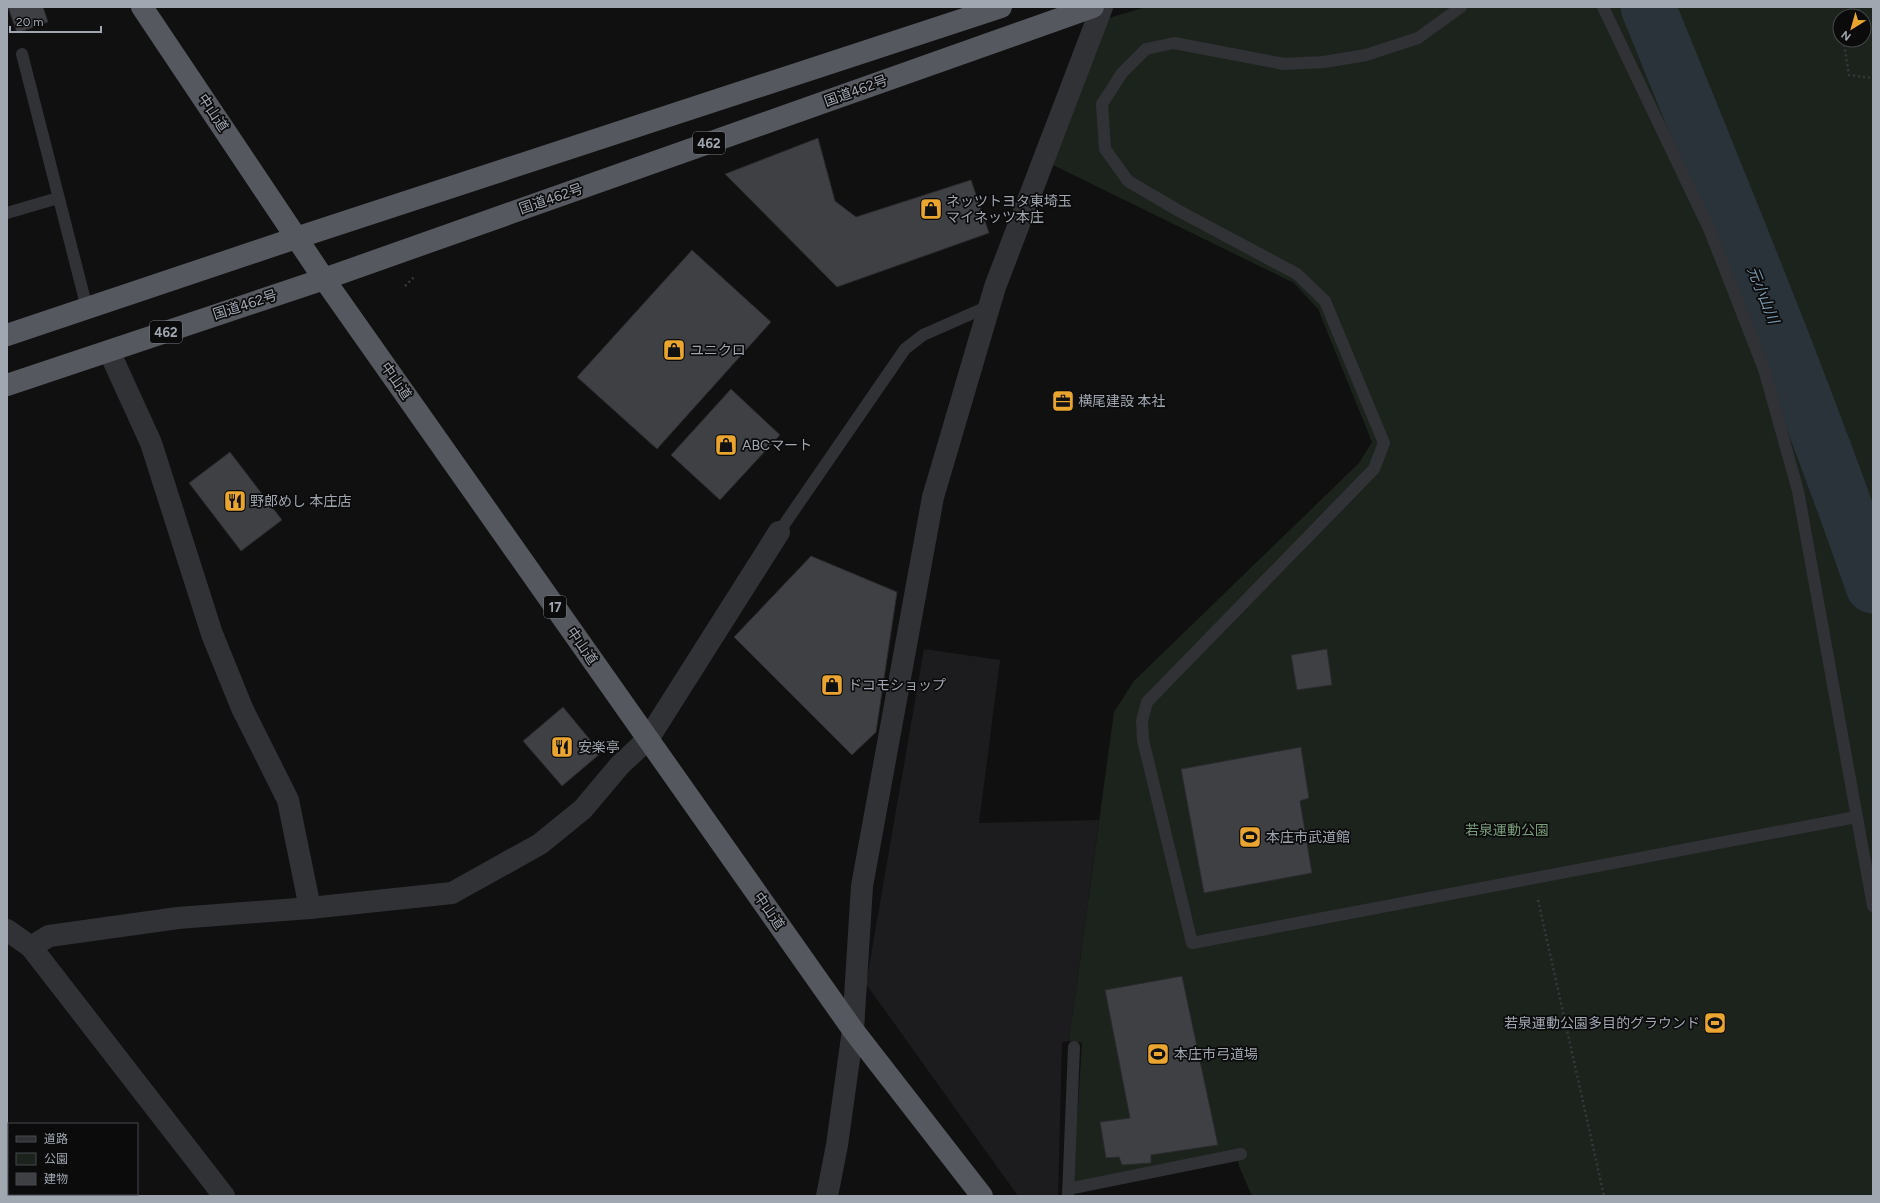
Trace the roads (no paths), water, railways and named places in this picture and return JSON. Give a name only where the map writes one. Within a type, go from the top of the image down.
[{"type":"highway","name":"中山道","points":[[142,7],[324,279],[648,739],[854,1030],[982,1196]]},
{"type":"highway","points":[[7,335],[296,238],[1001,7]]},
{"type":"highway","name":"国道462号","points":[[7,385],[324,279],[1093,7]]},
{"type":"street","points":[[827,1196],[837,1145],[854,1030],[862,886],[932,505],[995,287],[1102,7]]},
{"type":"street","points":[[109,351],[151,444],[212,634],[242,708],[288,800],[310,908]]},
{"type":"street","points":[[30,947],[49,936],[178,918],[310,908],[452,893],[540,844],[583,809],[620,765],[648,739],[779,532]]},
{"type":"street","points":[[7,930],[30,947],[224,1196]]},
{"type":"lane","points":[[1461,7],[1418,38],[1366,55],[1324,62],[1284,64],[1174,43],[1146,49],[1122,73],[1102,104],[1105,148],[1128,181],[1179,211],[1297,274],[1325,301],[1384,442],[1374,469],[1147,702],[1142,721],[1143,740],[1192,943],[1856,817]]},
{"type":"lane","points":[[1603,7],[1710,231],[1764,370],[1798,490],[1873,906]]},
{"type":"lane","points":[[22,54],[87,308]]},
{"type":"lane","points":[[7,212],[58,198]]},
{"type":"lane","points":[[779,532],[905,349],[923,335],[990,306]]},
{"type":"lane","points":[[1074,1047],[1068,1193],[1241,1154]]},
{"type":"waterway","name":"元小山川","points":[[1648,7],[1736,223],[1792,367],[1873,586]]},
{"type":"place","name":"ネッツトヨタ東埼玉 マイネッツ本庄","points":[[931,209]]},
{"type":"place","name":"ユニクロ","points":[[674,350]]},
{"type":"place","name":"横尾建設 本社","points":[[1063,401]]},
{"type":"place","name":"ABCマート","points":[[726,445]]},
{"type":"place","name":"野郎めし 本庄店","points":[[235,501]]},
{"type":"place","name":"ドコモショップ","points":[[832,685]]},
{"type":"place","name":"安楽亭","points":[[562,747]]},
{"type":"place","name":"本庄市武道館","points":[[1250,837]]},
{"type":"place","name":"若泉運動公園多目的グラウンド","points":[[1715,1023]]},
{"type":"place","name":"本庄市弓道場","points":[[1158,1054]]},
{"type":"park label","name":"若泉運動公園","points":[[1507,830]]}]
